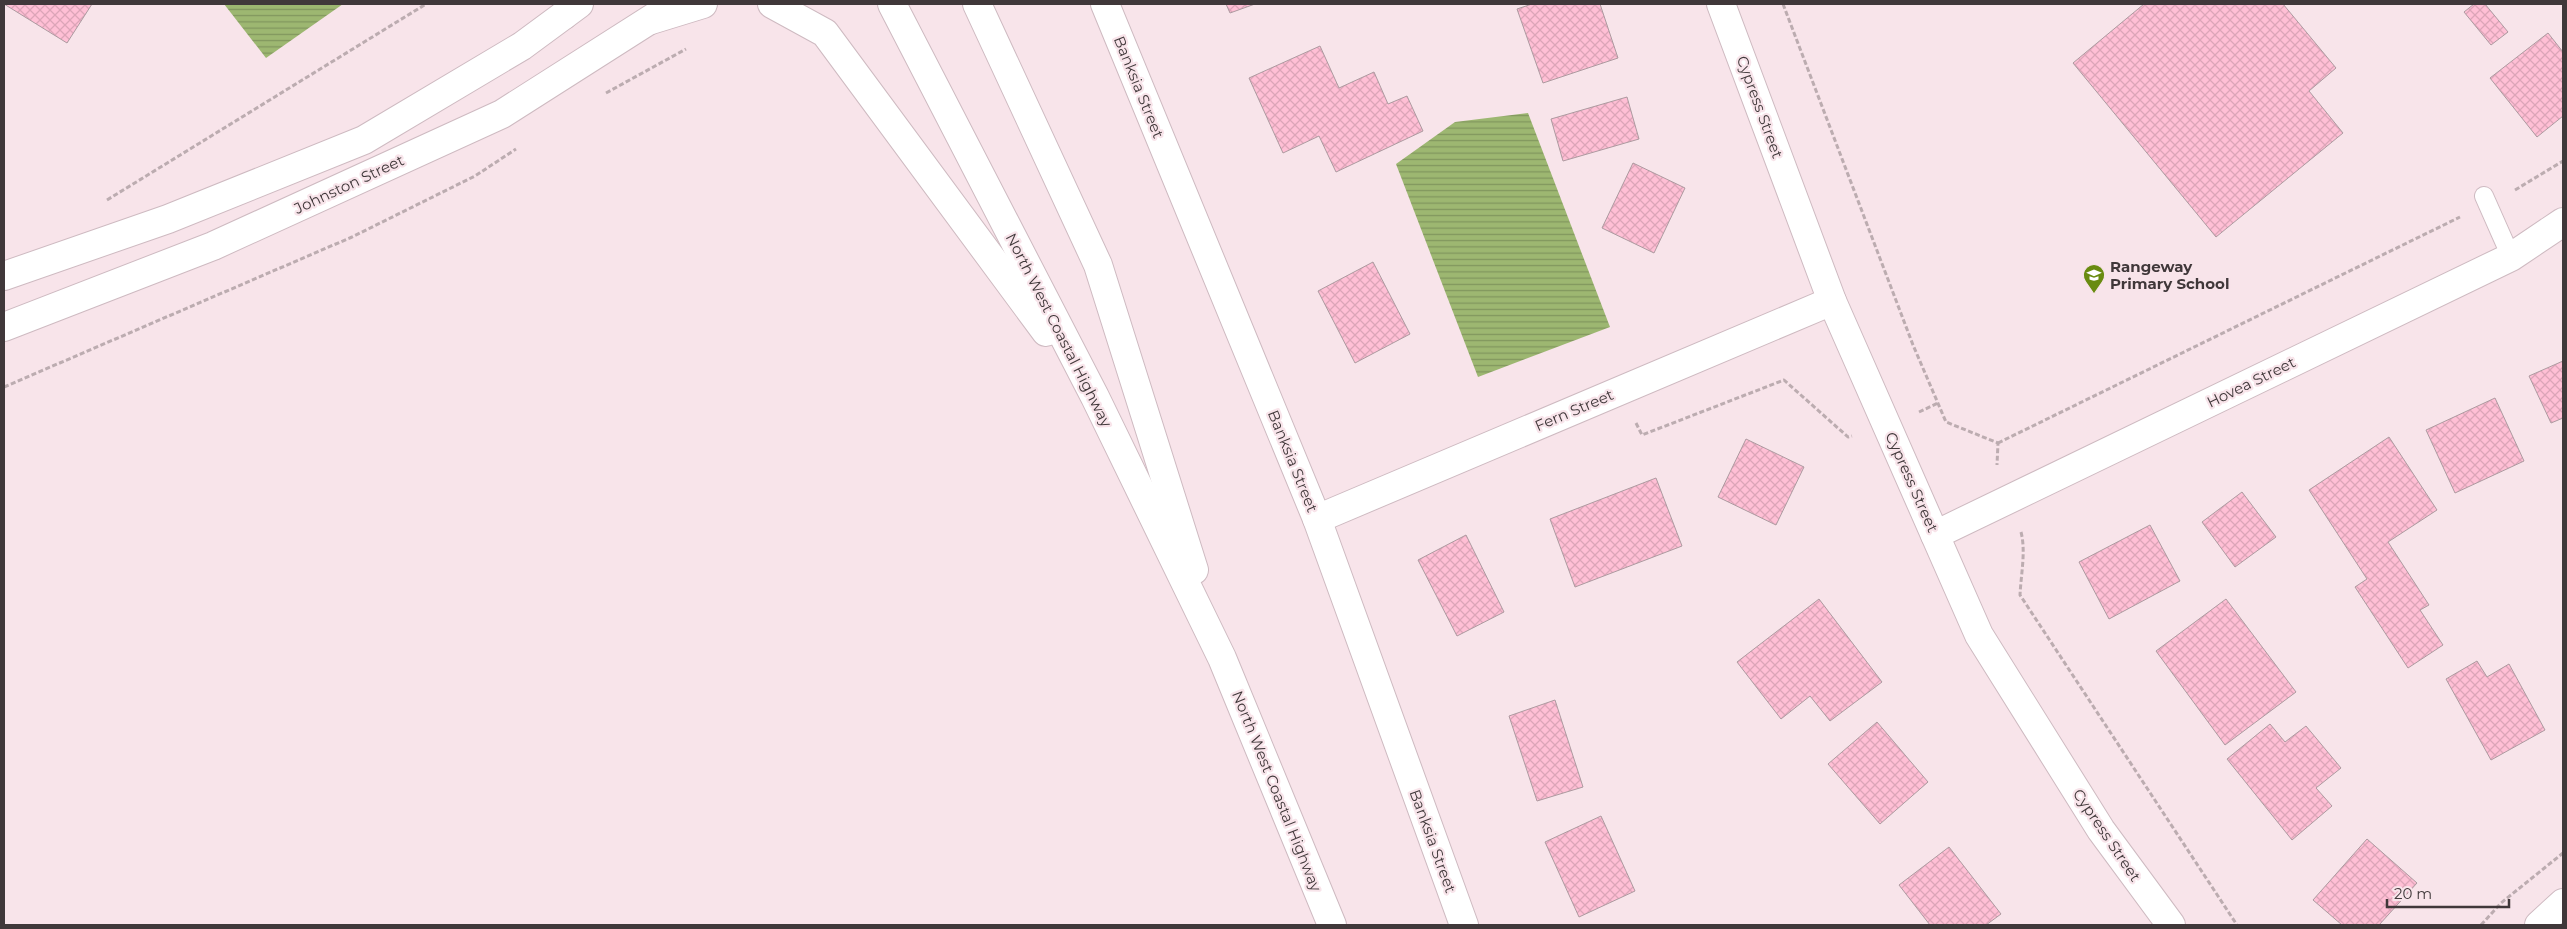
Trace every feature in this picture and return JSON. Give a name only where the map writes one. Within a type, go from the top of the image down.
[{"type":"main road","name":"Johnston Street","points":[[4,327],[213,246],[502,114],[675,4]]},
{"type":"main road","points":[[651,20],[703,4]]},
{"type":"main road","points":[[772,4],[825,33],[1095,397]]},
{"type":"main road","name":"North West Coastal Highway","points":[[892,4],[1095,397],[1222,658],[1332,925]]},
{"type":"main road","name":"North West Coastal Highway","points":[[977,4],[1098,265],[1222,658]]},
{"type":"main road","name":"Banksia Street","points":[[1105,4],[1317,519],[1464,925]]},
{"type":"main road","name":"Cypress Street","points":[[1721,4],[1832,301],[1979,635],[2101,830],[2171,925]]},
{"type":"main road","points":[[4,276],[168,219],[364,140],[522,46],[572,8]]},
{"type":"main road","name":"Hovea Street","points":[[1935,535],[2511,257],[2563,222]]},
{"type":"main road","name":"Fern Street","points":[[1317,519],[1832,301]]},
{"type":"main road","points":[[2539,925],[2563,903]]},
{"type":"lane","points":[[2486,200],[2511,257]]},
{"type":"path","points":[[100,203],[426,4]]},
{"type":"path","points":[[1783,4],[1913,346],[1946,422],[1998,443],[2486,200],[2535,180],[2563,161]]},
{"type":"path","points":[[1642,435],[1784,380],[1848,437],[1856,435]]},
{"type":"path","points":[[1915,414],[1938,403]]},
{"type":"path","points":[[1997,467],[1998,443]]},
{"type":"path","points":[[2019,526],[2024,545],[2021,558],[2020,595],[2237,925]]},
{"type":"path","points":[[2481,925],[2501,903],[2563,853]]},
{"type":"shaded area","points":[[224,4],[343,4],[266,58]]},
{"type":"shaded area","points":[[1528,113],[1610,327],[1478,377],[1396,164],[1455,122]]},
{"type":"building","points":[[4,4],[92,4],[67,43]]},
{"type":"building","points":[[1226,4],[1255,4],[1230,13]]},
{"type":"building","points":[[1532,4],[1600,4],[1618,58],[1543,83],[1517,9]]},
{"type":"building","points":[[2144,4],[2283,4],[2336,68],[2309,91],[2343,133],[2216,237],[2073,63]]},
{"type":"building","points":[[2474,4],[2485,4],[2508,32],[2491,45],[2464,12]]},
{"type":"building","points":[[2548,33],[2563,52],[2563,116],[2537,137],[2490,78]]},
{"type":"building","points":[[1320,46],[1339,88],[1374,72],[1388,104],[1407,96],[1423,131],[1336,172],[1319,136],[1283,153],[1249,78]]},
{"type":"building","points":[[1627,97],[1639,139],[1563,161],[1551,119]]},
{"type":"building","points":[[1633,163],[1685,188],[1654,253],[1602,228]]},
{"type":"building","points":[[1373,262],[1410,334],[1355,363],[1318,291]]},
{"type":"building","points":[[2563,361],[2563,418],[2551,423],[2529,376]]},
{"type":"building","points":[[2495,398],[2524,461],[2455,493],[2426,430]]},
{"type":"building","points":[[2389,437],[2437,510],[2388,542],[2429,605],[2420,610],[2443,645],[2408,668],[2355,587],[2367,579],[2309,490]]},
{"type":"building","points":[[1746,439],[1804,467],[1776,525],[1718,497]]},
{"type":"building","points":[[1656,478],[1682,546],[1575,587],[1550,519]]},
{"type":"building","points":[[2242,492],[2276,537],[2235,567],[2202,522]]},
{"type":"building","points":[[2150,525],[2180,581],[2109,619],[2079,562]]},
{"type":"building","points":[[1466,535],[1504,612],[1457,636],[1418,560]]},
{"type":"building","points":[[1819,599],[1882,682],[1830,721],[1810,696],[1781,719],[1737,662]]},
{"type":"building","points":[[2226,599],[2296,692],[2225,745],[2156,651]]},
{"type":"building","points":[[2477,661],[2487,677],[2509,664],[2545,730],[2491,760],[2446,679]]},
{"type":"building","points":[[1555,700],[1583,787],[1537,801],[1509,716]]},
{"type":"building","points":[[1877,722],[1928,782],[1880,824],[1828,764]]},
{"type":"building","points":[[2270,724],[2285,742],[2306,726],[2341,768],[2316,788],[2332,806],[2292,840],[2227,759]]},
{"type":"building","points":[[1601,816],[1635,891],[1579,917],[1545,842]]},
{"type":"building","points":[[2367,839],[2417,883],[2379,925],[2342,925],[2313,900]]},
{"type":"building","points":[[1949,847],[2001,914],[1986,925],[1930,925],[1899,885]]},
{"type":"place","name":"Rangeway Primary School","points":[[2094,294]]}]
